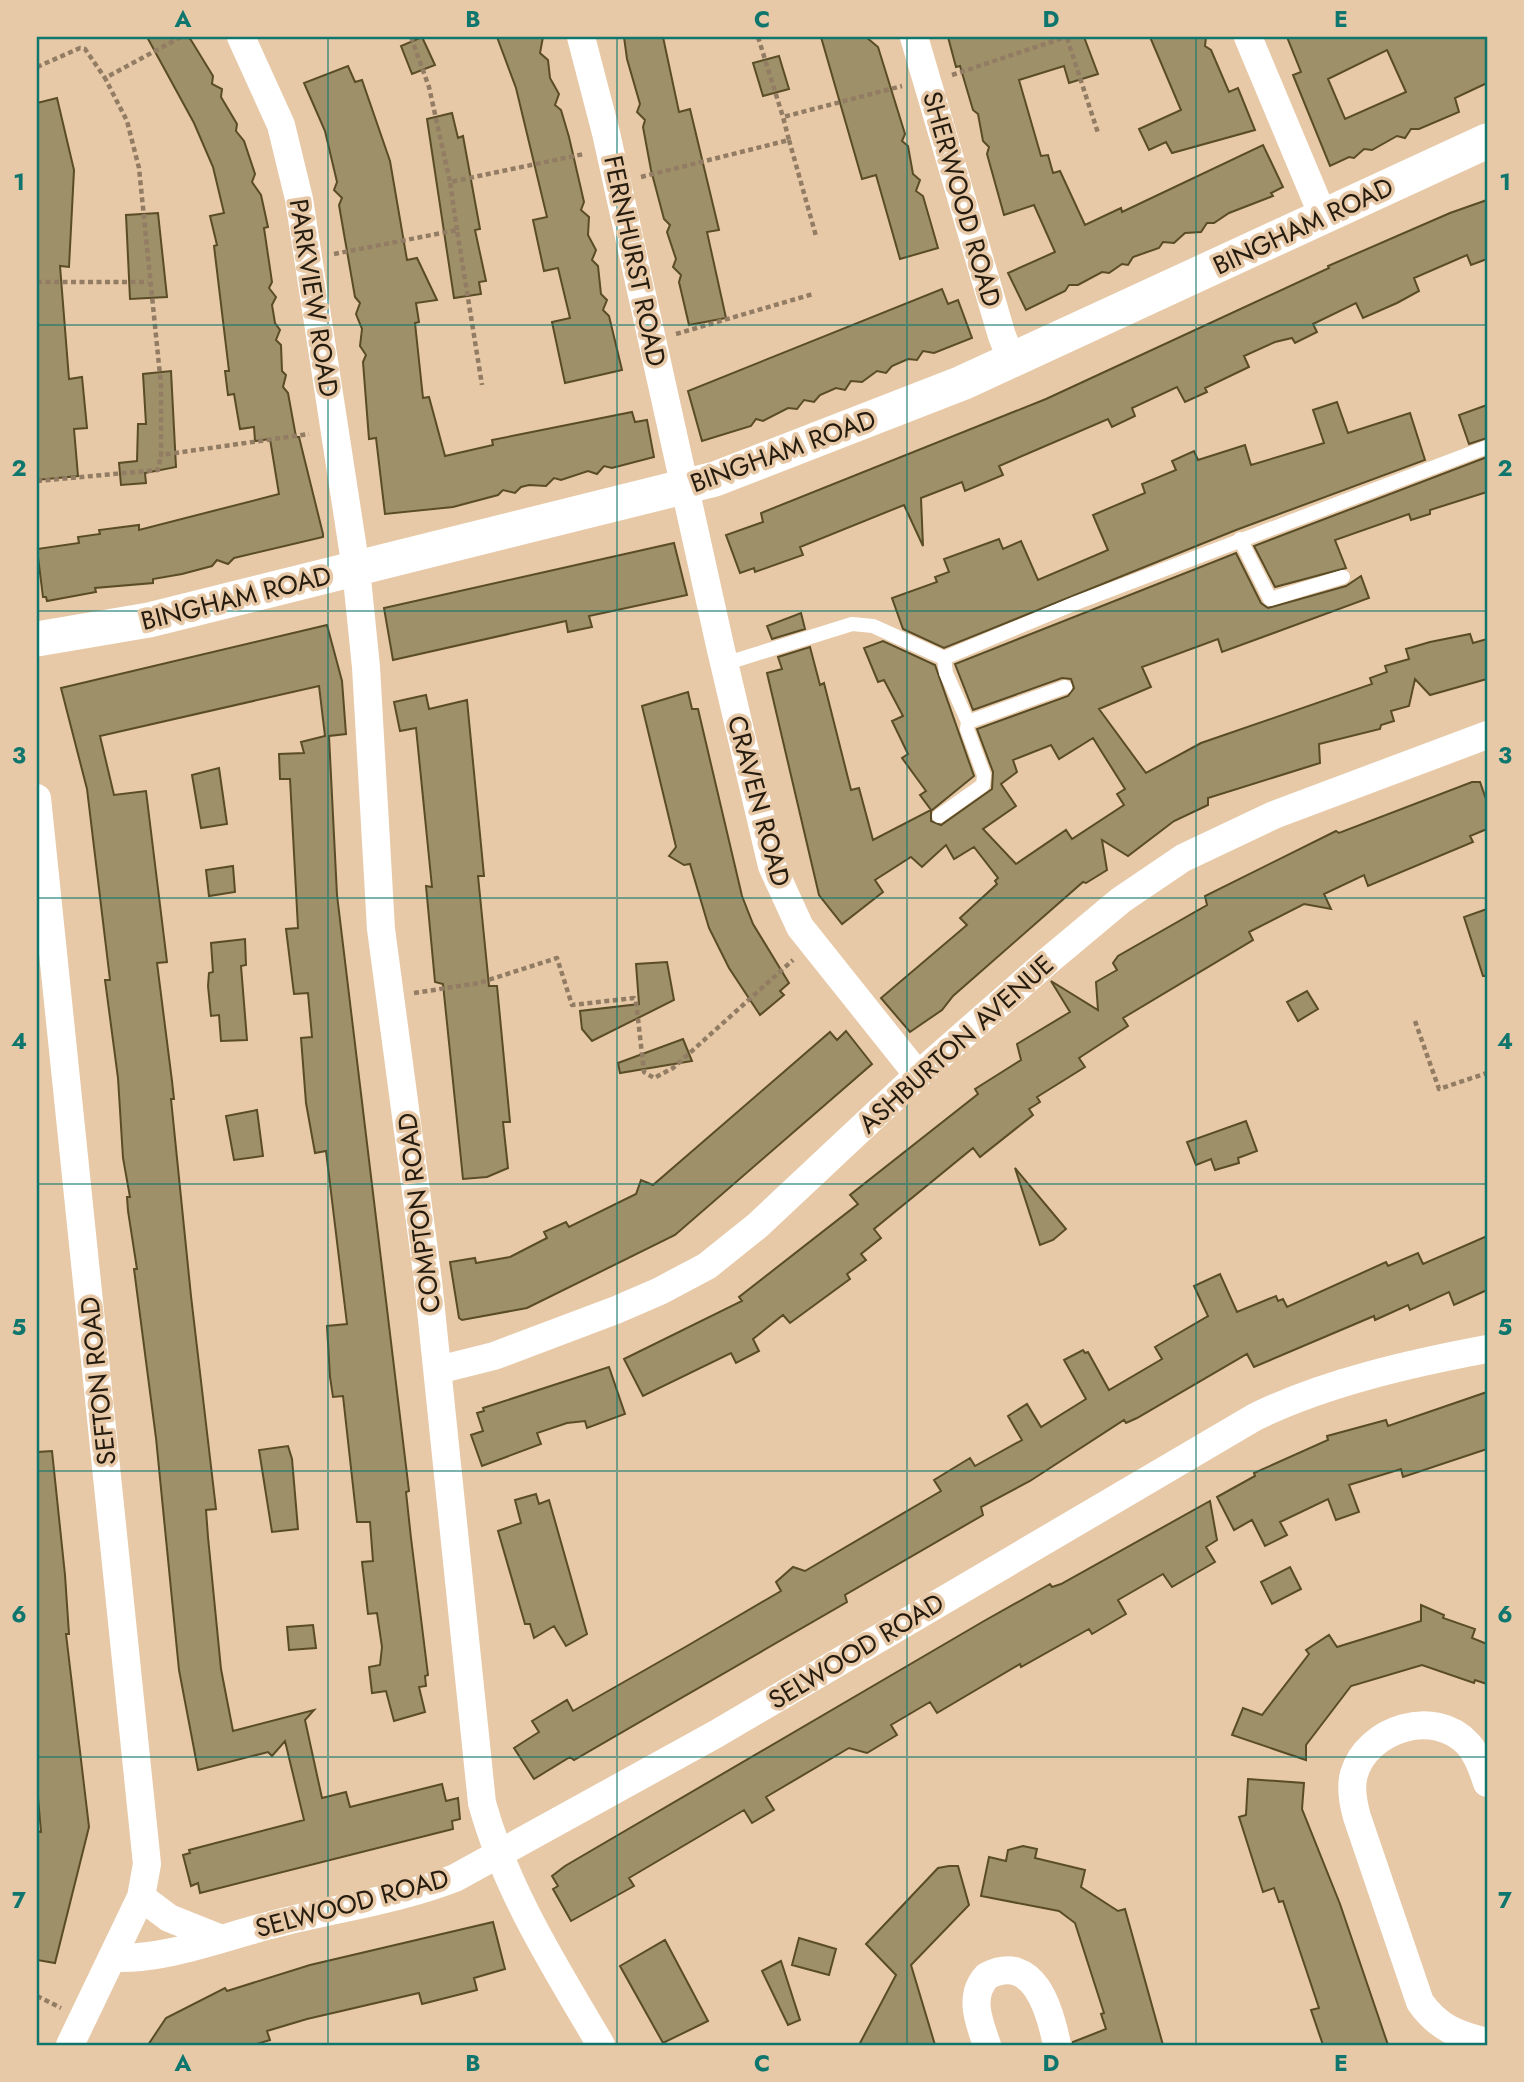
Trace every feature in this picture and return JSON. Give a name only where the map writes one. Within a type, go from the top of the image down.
[{"type":"street","name":"PARKVIEW ROAD","points":[[241,37],[281,125],[299,199],[356,569]]},
{"type":"street","name":"FERNHURST ROAD","points":[[581,37],[619,189],[684,487]]},
{"type":"street","name":"SHERWOOD ROAD","points":[[914,37],[1002,336],[1012,360]]},
{"type":"street","points":[[1248,37],[1323,216]]},
{"type":"street","name":"BINGHAM ROAD","points":[[37,639],[149,620],[715,479],[928,397],[1487,141]]},
{"type":"street","name":"CRAVEN ROAD","points":[[684,487],[765,843],[785,899],[812,944],[918,1075]]},
{"type":"street","name":"COMPTON ROAD","points":[[356,569],[366,667],[380,910],[410,1130],[438,1370],[482,1803],[499,1855],[530,1923],[601,2045]]},
{"type":"street","name":"ASHBURTON AVENUE","points":[[438,1370],[494,1356],[616,1310],[707,1266],[759,1225],[918,1075],[1098,919],[1183,858],[1274,815],[1487,735]]},
{"type":"street","name":"SEFTON ROAD","points":[[37,798],[146,1846],[146,1878],[141,1897],[70,2045]]},
{"type":"street","name":"SELWOOD ROAD","points":[[112,1958],[162,1955],[219,1938],[418,1891],[455,1878],[716,1734],[1255,1417],[1315,1394],[1421,1363],[1487,1349]]},
{"type":"street","points":[[1487,1783],[1467,1743],[1443,1730],[1413,1726],[1397,1729],[1371,1746],[1357,1764],[1352,1791],[1361,1829],[1420,2002],[1431,2019],[1446,2029],[1487,2042]]},
{"type":"street","name":"SELWOOD ROAD","points":[[141,1897],[169,1918],[219,1938]]},
{"type":"street","points":[[987,2045],[977,2012],[977,1996],[987,1976],[1005,1970],[1024,1973],[1036,1985],[1057,2045]]},
{"type":"lane","points":[[724,664],[752,658],[852,624],[873,626],[944,658],[1240,539],[1487,447]]},
{"type":"lane","points":[[1240,539],[1270,599],[1343,577]]},
{"type":"lane","points":[[939,816],[980,788],[985,780],[967,729],[968,722],[946,673],[944,658]]},
{"type":"lane","points":[[968,722],[1065,687]]},
{"type":"path","points":[[105,78],[181,37]]},
{"type":"path","points":[[411,37],[429,86],[450,182],[482,385]]},
{"type":"path","points":[[758,37],[816,236]]},
{"type":"path","points":[[945,77],[1066,37],[1098,133]]},
{"type":"path","points":[[37,67],[80,48],[85,49],[105,78],[127,121],[139,168],[160,385],[161,456],[158,470],[37,481]]},
{"type":"path","points":[[783,117],[908,84]]},
{"type":"path","points":[[637,178],[789,140]]},
{"type":"path","points":[[450,182],[591,153]]},
{"type":"path","points":[[330,255],[457,230]]},
{"type":"path","points":[[37,282],[148,282]]},
{"type":"path","points":[[671,335],[813,294]]},
{"type":"path","points":[[161,456],[314,434]]},
{"type":"path","points":[[390,996],[479,983],[557,958],[572,1006],[634,998],[644,1072],[654,1077],[673,1068],[812,944]]},
{"type":"path","points":[[1415,1021],[1439,1089],[1487,1073]]},
{"type":"building","points":[[147,37],[188,37],[191,40],[213,76],[212,84],[222,89],[221,97],[237,124],[236,131],[244,141],[255,174],[252,182],[261,195],[268,227],[264,228],[272,282],[269,288],[276,297],[272,305],[275,323],[280,330],[276,340],[281,345],[282,371],[286,375],[283,387],[288,393],[296,437],[299,437],[323,537],[234,558],[228,564],[217,560],[212,566],[153,579],[153,583],[95,588],[96,592],[47,601],[46,597],[43,597],[37,549],[79,543],[78,537],[100,534],[99,530],[139,525],[139,530],[279,494],[270,439],[255,441],[254,427],[240,429],[234,394],[228,395],[225,371],[229,371],[214,246],[217,245],[210,216],[224,213],[213,167],[194,123]]},
{"type":"building","points":[[422,37],[435,65],[412,74],[401,46]]},
{"type":"building","points":[[497,37],[543,37],[540,53],[548,60],[550,78],[559,94],[555,105],[561,110],[569,137],[584,202],[581,210],[589,217],[588,235],[596,250],[592,260],[598,266],[601,294],[607,300],[603,310],[609,316],[622,370],[565,383],[552,322],[570,318],[558,268],[544,271],[533,220],[547,217],[516,88]]},
{"type":"building","points":[[624,37],[663,37],[679,112],[690,109],[719,230],[707,232],[726,318],[689,325],[679,282],[681,275],[673,267],[676,259],[667,232],[670,225],[664,219],[651,170],[643,127],[645,120],[637,112],[640,104],[627,59]]},
{"type":"building","points":[[821,37],[866,37],[878,47],[905,134],[902,141],[908,146],[913,174],[920,180],[916,191],[923,196],[938,248],[900,259],[876,175],[862,179]]},
{"type":"building","points":[[948,37],[1084,37],[1098,74],[1069,83],[1064,66],[1019,80],[1041,156],[1048,155],[1053,173],[1060,171],[1085,225],[1121,208],[1122,212],[1263,145],[1283,187],[1271,193],[1273,196],[1229,213],[1214,223],[1207,223],[1201,232],[1185,233],[1174,243],[1163,242],[1159,248],[1133,257],[1128,265],[1122,264],[1109,273],[1102,272],[1078,285],[1069,285],[1065,291],[1026,310],[1008,273],[1055,252],[1034,205],[1004,215],[987,154],[989,147],[983,141],[978,114],[973,110],[960,66],[956,67]]},
{"type":"building","points":[[1150,37],[1206,37],[1205,46],[1211,50],[1229,92],[1238,88],[1255,130],[1172,153],[1166,142],[1149,150],[1139,129],[1181,110]]},
{"type":"building","points":[[1287,37],[1487,37],[1487,83],[1455,98],[1459,112],[1419,129],[1411,129],[1405,138],[1397,136],[1372,150],[1364,149],[1354,158],[1349,157],[1330,166],[1293,75],[1301,72]],"holes":[[[1387,50],[1406,92],[1345,119],[1328,79]]]},
{"type":"building","points":[[779,56],[789,89],[763,96],[753,63]]},
{"type":"building","points":[[348,66],[355,82],[362,80],[390,161],[407,260],[417,258],[437,300],[416,303],[419,322],[415,323],[423,398],[429,397],[445,456],[493,445],[492,440],[632,412],[635,422],[647,420],[654,457],[612,468],[604,466],[597,474],[588,471],[561,480],[554,478],[546,486],[529,485],[521,487],[515,493],[503,490],[498,495],[453,507],[385,514],[376,438],[369,439],[363,362],[366,355],[360,346],[362,329],[356,314],[360,303],[355,297],[339,205],[342,198],[334,190],[337,182],[325,131],[304,83]]},
{"type":"building","points":[[57,98],[74,170],[69,267],[60,266],[69,379],[82,377],[87,428],[74,429],[78,476],[37,480],[37,103]]},
{"type":"building","points":[[452,113],[458,138],[463,136],[480,229],[475,230],[486,281],[479,282],[481,294],[454,298],[427,119]]},
{"type":"building","points":[[1487,200],[1487,259],[1471,265],[1467,255],[1414,278],[1419,291],[1397,303],[1363,318],[1356,303],[1313,324],[1317,332],[1295,343],[1292,338],[1275,342],[1244,356],[1249,367],[1205,388],[1207,392],[1185,402],[1177,387],[1132,408],[1135,416],[1112,427],[1108,419],[999,466],[1003,475],[965,491],[962,482],[921,498],[923,546],[904,505],[800,547],[803,555],[755,572],[754,568],[740,573],[726,535],[763,522],[761,513],[1046,399],[1329,268],[1328,266],[1450,213]]},
{"type":"building","points":[[158,213],[167,297],[130,299],[126,215]]},
{"type":"building","points":[[942,289],[948,304],[958,300],[972,338],[934,353],[923,351],[917,360],[908,359],[892,366],[886,373],[877,371],[862,382],[851,381],[845,390],[836,388],[820,395],[814,402],[804,400],[797,409],[788,408],[763,421],[756,419],[751,426],[702,441],[688,391]]},
{"type":"building","points":[[171,371],[176,467],[145,473],[146,483],[121,485],[119,463],[137,461],[138,424],[146,424],[143,374]]},
{"type":"building","points":[[1337,402],[1348,433],[1410,413],[1425,460],[1236,530],[944,648],[903,629],[892,598],[937,582],[935,577],[949,572],[944,559],[999,539],[1003,549],[1021,541],[1038,580],[1108,550],[1093,515],[1145,493],[1142,484],[1176,470],[1172,461],[1194,451],[1198,460],[1245,445],[1251,465],[1324,443],[1313,410]]},
{"type":"building","points":[[1487,405],[1487,438],[1469,444],[1459,415]]},
{"type":"building","points":[[1487,457],[1487,492],[1430,510],[1430,514],[1411,520],[1409,514],[1335,540],[1346,568],[1275,587],[1254,546]]},
{"type":"building","points":[[674,543],[687,595],[589,616],[592,627],[568,632],[566,621],[393,660],[384,608]]},
{"type":"building","points":[[1236,553],[1261,603],[1268,608],[1346,586],[1361,576],[1369,598],[1222,652],[1218,639],[1142,667],[1151,687],[1099,709],[1146,773],[1201,743],[1372,684],[1370,678],[1387,672],[1385,666],[1409,659],[1406,649],[1470,634],[1473,643],[1487,639],[1487,679],[1430,695],[1415,679],[1409,706],[1391,711],[1394,721],[1381,725],[1380,729],[1319,744],[1320,763],[1208,798],[1208,805],[1174,821],[1128,856],[1102,840],[1107,870],[1086,883],[1083,882],[953,996],[942,1010],[910,1032],[881,998],[967,925],[960,918],[997,884],[995,881],[998,878],[974,847],[954,859],[946,845],[922,867],[911,857],[875,880],[883,892],[842,924],[819,895],[767,673],[782,669],[778,657],[810,647],[820,685],[824,683],[851,790],[859,788],[873,840],[931,810],[920,795],[926,791],[902,758],[908,754],[892,721],[903,716],[884,680],[878,682],[864,648],[883,641],[935,665],[974,776],[931,811],[931,821],[941,825],[992,789],[993,772],[977,729],[1068,696],[1074,688],[1071,679],[1062,678],[973,710],[955,664]],"holes":[[[1093,738],[1125,789],[1117,794],[1124,805],[1072,839],[1066,830],[1016,864],[983,829],[1016,806],[1001,784],[1017,772],[1013,760],[1051,745],[1059,759]]]},
{"type":"building","points":[[801,613],[805,629],[772,639],[767,626]]},
{"type":"building","points":[[327,625],[342,681],[346,734],[329,736],[337,895],[409,1491],[406,1492],[428,1675],[425,1676],[426,1686],[419,1687],[425,1712],[394,1721],[386,1691],[372,1693],[369,1667],[380,1665],[382,1647],[377,1613],[368,1614],[362,1562],[373,1561],[370,1522],[357,1522],[343,1396],[333,1397],[330,1377],[327,1326],[347,1324],[326,1151],[315,1153],[306,1103],[301,1038],[312,1037],[308,993],[294,994],[286,929],[298,928],[290,779],[280,779],[279,754],[304,753],[301,742],[325,736],[319,686],[100,736],[114,795],[146,791],[167,962],[157,963],[174,1099],[171,1099],[191,1296],[216,1509],[206,1510],[208,1537],[221,1669],[233,1731],[314,1710],[305,1720],[322,1798],[346,1792],[350,1807],[442,1784],[446,1801],[458,1798],[460,1819],[452,1821],[453,1829],[200,1893],[198,1883],[191,1886],[183,1855],[190,1853],[189,1850],[304,1820],[285,1741],[272,1756],[268,1752],[198,1770],[179,1670],[156,1438],[134,1269],[137,1269],[127,1197],[130,1197],[123,1158],[118,1078],[105,980],[110,980],[87,789],[61,688]]},
{"type":"building","points":[[688,692],[692,709],[698,709],[742,896],[753,924],[789,983],[780,991],[784,995],[760,1015],[729,968],[709,928],[690,864],[684,865],[669,856],[676,847],[642,706]]},
{"type":"building","points":[[426,695],[429,709],[467,700],[484,876],[478,876],[489,986],[497,986],[510,1122],[503,1122],[508,1168],[487,1177],[463,1179],[443,984],[435,982],[426,886],[432,887],[416,728],[400,731],[394,702]]},
{"type":"building","points":[[219,768],[227,824],[201,828],[192,775]]},
{"type":"building","points":[[1472,782],[1480,782],[1487,802],[1487,829],[1470,836],[1473,842],[1368,886],[1364,875],[1324,894],[1331,909],[1304,904],[1249,932],[1253,940],[1123,1018],[1128,1026],[1079,1058],[1085,1067],[1037,1097],[1040,1102],[1029,1109],[1033,1115],[980,1157],[973,1148],[874,1229],[881,1238],[861,1254],[866,1260],[847,1274],[850,1279],[790,1323],[783,1315],[753,1339],[759,1351],[736,1363],[731,1353],[643,1396],[624,1359],[742,1301],[739,1297],[858,1204],[850,1195],[978,1094],[975,1089],[1021,1060],[1017,1044],[1070,1012],[1051,981],[1098,1010],[1096,982],[1117,970],[1113,963],[1118,956],[1207,905],[1205,896],[1336,831],[1339,833]]},
{"type":"building","points":[[233,866],[235,892],[209,896],[206,870]]},
{"type":"building","points":[[1487,909],[1487,976],[1483,976],[1464,917]]},
{"type":"building","points":[[245,939],[246,965],[241,966],[247,1040],[221,1041],[219,1015],[211,1016],[208,986],[209,973],[213,972],[211,943]]},
{"type":"building","points":[[667,962],[674,1000],[592,1041],[582,1029],[580,1011],[639,1004],[636,964]]},
{"type":"building","points":[[1307,991],[1318,1009],[1298,1021],[1287,1002]]},
{"type":"building","points":[[846,1031],[872,1064],[675,1235],[527,1308],[462,1320],[459,1318],[450,1262],[475,1258],[476,1263],[510,1257],[547,1238],[544,1232],[566,1222],[569,1227],[636,1194],[641,1180],[653,1185],[830,1032],[837,1040]]},
{"type":"building","points":[[683,1039],[692,1061],[620,1073],[618,1063]]},
{"type":"building","points":[[257,1110],[263,1156],[234,1160],[226,1116]]},
{"type":"building","points":[[1246,1121],[1257,1151],[1238,1158],[1239,1163],[1215,1170],[1211,1159],[1196,1165],[1187,1142]]},
{"type":"building","points":[[1015,1168],[1066,1229],[1053,1240],[1040,1245]]},
{"type":"building","points":[[1487,1236],[1487,1290],[1454,1305],[1449,1292],[1410,1310],[1408,1305],[1375,1320],[1374,1316],[1254,1367],[1247,1354],[1137,1418],[1126,1423],[1124,1420],[1030,1481],[981,1507],[983,1515],[845,1595],[847,1602],[574,1760],[570,1757],[534,1779],[514,1748],[539,1732],[532,1721],[567,1700],[573,1711],[687,1646],[781,1591],[776,1582],[793,1567],[805,1571],[941,1491],[934,1480],[970,1458],[975,1466],[1022,1440],[1008,1416],[1027,1404],[1041,1427],[1086,1399],[1064,1360],[1083,1350],[1088,1352],[1109,1390],[1162,1359],[1155,1347],[1208,1316],[1194,1286],[1220,1274],[1237,1312],[1276,1296],[1278,1301],[1283,1299],[1287,1307],[1386,1262],[1388,1266],[1418,1253],[1423,1264]]},
{"type":"building","points":[[609,1367],[625,1414],[587,1428],[585,1421],[567,1423],[537,1433],[541,1444],[482,1466],[471,1435],[483,1431],[477,1413],[484,1411],[483,1408]]},
{"type":"building","points":[[1487,1392],[1487,1449],[1403,1477],[1401,1469],[1349,1485],[1359,1512],[1336,1520],[1328,1499],[1280,1522],[1287,1535],[1265,1546],[1252,1520],[1234,1530],[1217,1497],[1255,1476],[1254,1473],[1328,1440],[1327,1436],[1386,1420],[1388,1426]]},
{"type":"building","points":[[288,1446],[292,1459],[298,1529],[272,1532],[259,1450]]},
{"type":"building","points":[[52,1451],[65,1575],[69,1634],[66,1634],[89,1827],[55,1963],[37,1960],[37,1831],[41,1832],[37,1786],[37,1452]]},
{"type":"building","points":[[536,1494],[539,1504],[549,1500],[587,1634],[566,1646],[554,1626],[534,1638],[530,1624],[525,1624],[498,1531],[521,1523],[515,1500]]},
{"type":"building","points":[[1210,1501],[1217,1540],[1206,1547],[1215,1562],[1172,1587],[1163,1574],[1118,1600],[1126,1614],[1092,1634],[1089,1629],[1021,1667],[1020,1664],[937,1713],[930,1702],[891,1725],[897,1735],[867,1753],[849,1748],[766,1797],[774,1810],[752,1823],[744,1810],[629,1878],[634,1886],[571,1921],[553,1889],[558,1886],[552,1876],[565,1866],[984,1621],[1050,1584],[1052,1587],[1061,1584]]},
{"type":"building","points":[[1290,1567],[1301,1589],[1272,1604],[1261,1582]]},
{"type":"building","points":[[1421,1605],[1444,1615],[1443,1618],[1475,1629],[1472,1638],[1487,1644],[1487,1684],[1475,1680],[1474,1683],[1422,1665],[1351,1686],[1306,1745],[1306,1760],[1232,1735],[1243,1708],[1262,1715],[1309,1654],[1306,1650],[1329,1635],[1337,1647],[1421,1621]]},
{"type":"building","points":[[313,1625],[316,1648],[289,1650],[287,1627]]},
{"type":"building","points":[[1248,1779],[1304,1783],[1302,1809],[1340,1904],[1388,2045],[1323,2045],[1311,2010],[1319,2008],[1283,1901],[1279,1902],[1274,1888],[1263,1892],[1239,1817],[1246,1815]]},
{"type":"building","points":[[1023,1846],[1037,1849],[1035,1858],[1085,1870],[1081,1887],[1118,1911],[1125,1909],[1163,2045],[1073,2045],[1073,2042],[1106,2029],[1101,2014],[1104,2013],[1075,1923],[1059,1911],[981,1896],[989,1857],[1006,1861],[1008,1850]]},
{"type":"building","points":[[958,1866],[969,1905],[911,1965],[935,2045],[859,2045],[896,1975],[866,1944],[938,1868]]},
{"type":"building","points":[[493,1922],[505,1969],[474,1978],[477,1990],[422,2004],[419,1993],[307,2019],[267,2031],[270,2040],[253,2045],[148,2045],[166,2018],[225,1988],[227,1991],[310,1965]]},
{"type":"building","points":[[799,1938],[836,1949],[829,1975],[792,1965]]},
{"type":"building","points":[[665,1940],[708,2021],[663,2043],[620,1966]]},
{"type":"building","points":[[781,1961],[800,2020],[788,2025],[762,1971]]}]
